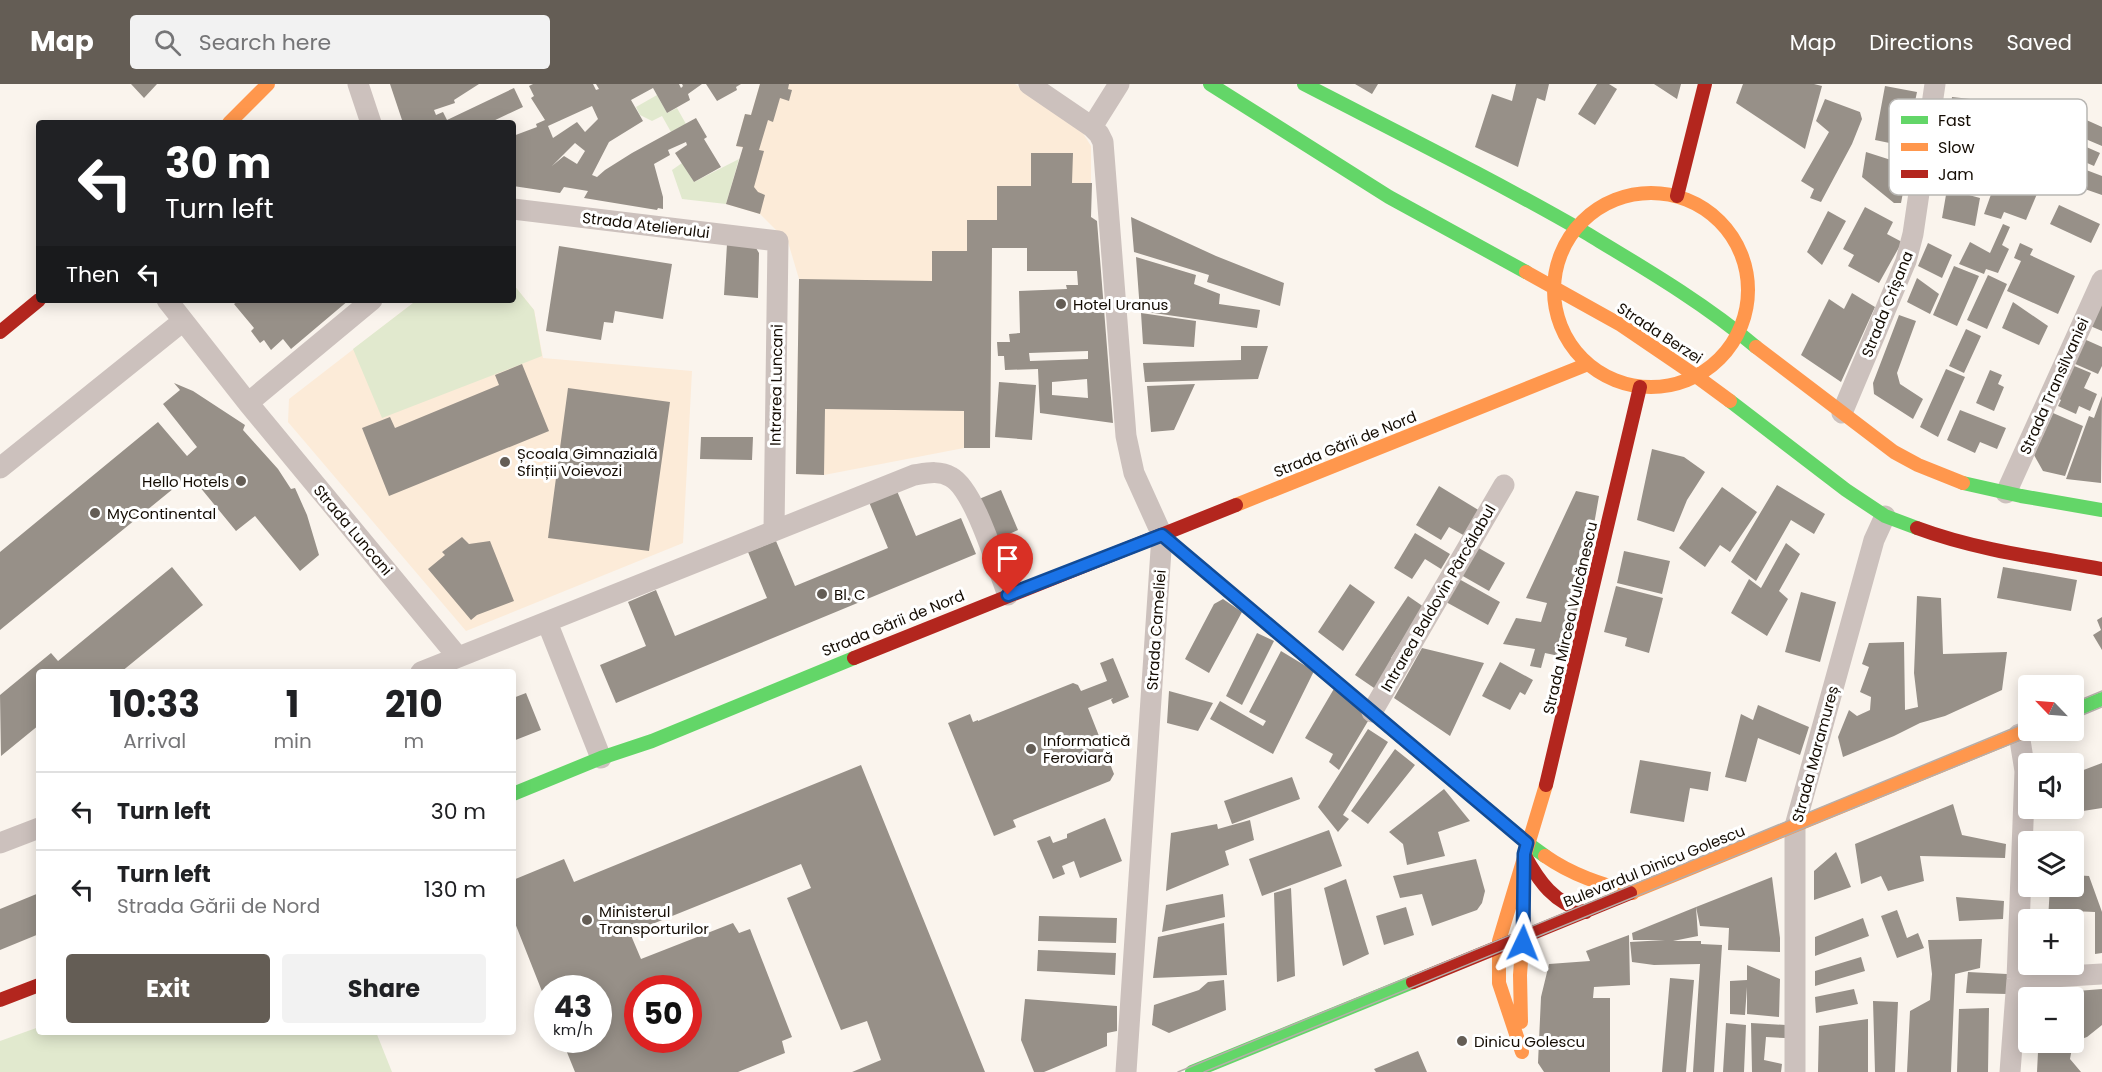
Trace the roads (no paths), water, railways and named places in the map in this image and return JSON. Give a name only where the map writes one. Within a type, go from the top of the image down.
[{"type":"main road","points":[[233,120],[268,84]]},
{"type":"main road","name":"Strada Berzei","points":[[1210,84],[1389,197],[1621,325],[1696,376],[1846,490],[1886,516],[1939,536],[1983,547],[2102,569]]},
{"type":"main road","points":[[1304,84],[1516,192],[1647,269],[1738,333],[1894,452],[1915,465],[1957,483],[2102,510]]},
{"type":"main road","points":[[1677,196],[1705,84]]},
{"type":"main road","points":[[1648,192],[1677,196],[1703,207],[1725,226],[1741,251],[1748,279],[1746,308],[1738,333],[1720,359],[1696,376],[1669,386],[1640,387],[1612,380],[1588,364],[1569,342],[1557,316],[1554,288],[1559,256],[1576,227],[1593,212],[1619,198],[1648,192]]},
{"type":"main road","points":[[0,332],[36,302]]},
{"type":"main road","name":"Strada Gării de Nord","points":[[516,793],[601,758],[652,741],[1008,595],[1588,364]]},
{"type":"main road","name":"Strada Mircea Vulcănescu","points":[[1525,848],[1520,975],[1522,1057],[1499,983],[1498,947],[1525,848],[1550,771],[1640,387]]},
{"type":"main road","points":[[1162,535],[1372,712],[1525,848],[1563,869],[1592,881],[1633,893]]},
{"type":"main road","points":[[2084,706],[2102,699]]},
{"type":"main road","name":"Bulevardul Dinicu Golescu","points":[[1192,1072],[2018,734]]},
{"type":"main road","points":[[1525,848],[1539,882],[1552,896],[1562,904],[1586,912]]},
{"type":"main road","points":[[0,1000],[36,986]]},
{"type":"street","points":[[358,84],[370,120]]},
{"type":"street","points":[[1029,84],[1092,127],[1119,84]]},
{"type":"street","name":"Strada Crișana","points":[[1933,99],[1935,84]]},
{"type":"street","name":"Strada Cameliei","points":[[1092,127],[1099,134],[1105,154],[1129,453],[1141,489],[1162,535],[1126,1072]]},
{"type":"street","name":"Strada Crișana","points":[[1842,413],[1906,261],[1919,195]]},
{"type":"street","name":"Strada Atelierului","points":[[516,209],[778,241]]},
{"type":"street","name":"Intrarea Luncani","points":[[774,530],[778,241]]},
{"type":"street","name":"Strada Transilvaniei","points":[[2006,493],[2102,280]]},
{"type":"street","name":"Strada Luncani","points":[[168,303],[458,657]]},
{"type":"street","points":[[248,403],[368,303]]},
{"type":"street","points":[[0,468],[183,321]]},
{"type":"street","points":[[428,669],[914,475],[935,472],[950,476],[961,484],[972,503],[1008,595]]},
{"type":"street","name":"Intrarea Baldovin Pârcălabul","points":[[1372,712],[1504,485]]},
{"type":"street","name":"Strada Maramureș","points":[[1795,1072],[1795,826],[1874,540],[1886,516]]},
{"type":"street","points":[[547,622],[601,758]]},
{"type":"street","points":[[2010,1072],[2017,979],[2024,741]]},
{"type":"street","points":[[0,843],[36,829]]},
{"type":"street","points":[[2017,979],[2102,974]]},
{"type":"tram line","points":[[2084,698],[2102,691]]},
{"type":"tram line","points":[[2084,714],[2102,707]]},
{"type":"tram line","points":[[1178,1072],[2018,726]]},
{"type":"tram line","points":[[1204,1072],[2018,741]]},
{"type":"place","name":"Hotel Uranus","points":[[1061,304]]},
{"type":"place","name":"Școala Gimnazială Sfinții Voievozi","points":[[505,462]]},
{"type":"place","name":"Hello Hotels","points":[[241,481]]},
{"type":"place","name":"MyContinental","points":[[95,513]]},
{"type":"place","name":"Bl. C","points":[[822,594]]},
{"type":"place","name":"Informatică Feroviară","points":[[1031,749]]},
{"type":"place","name":"Ministerul Transporturilor","points":[[587,920]]},
{"type":"place","name":"Dinicu Golescu","points":[[1462,1041]]}]
